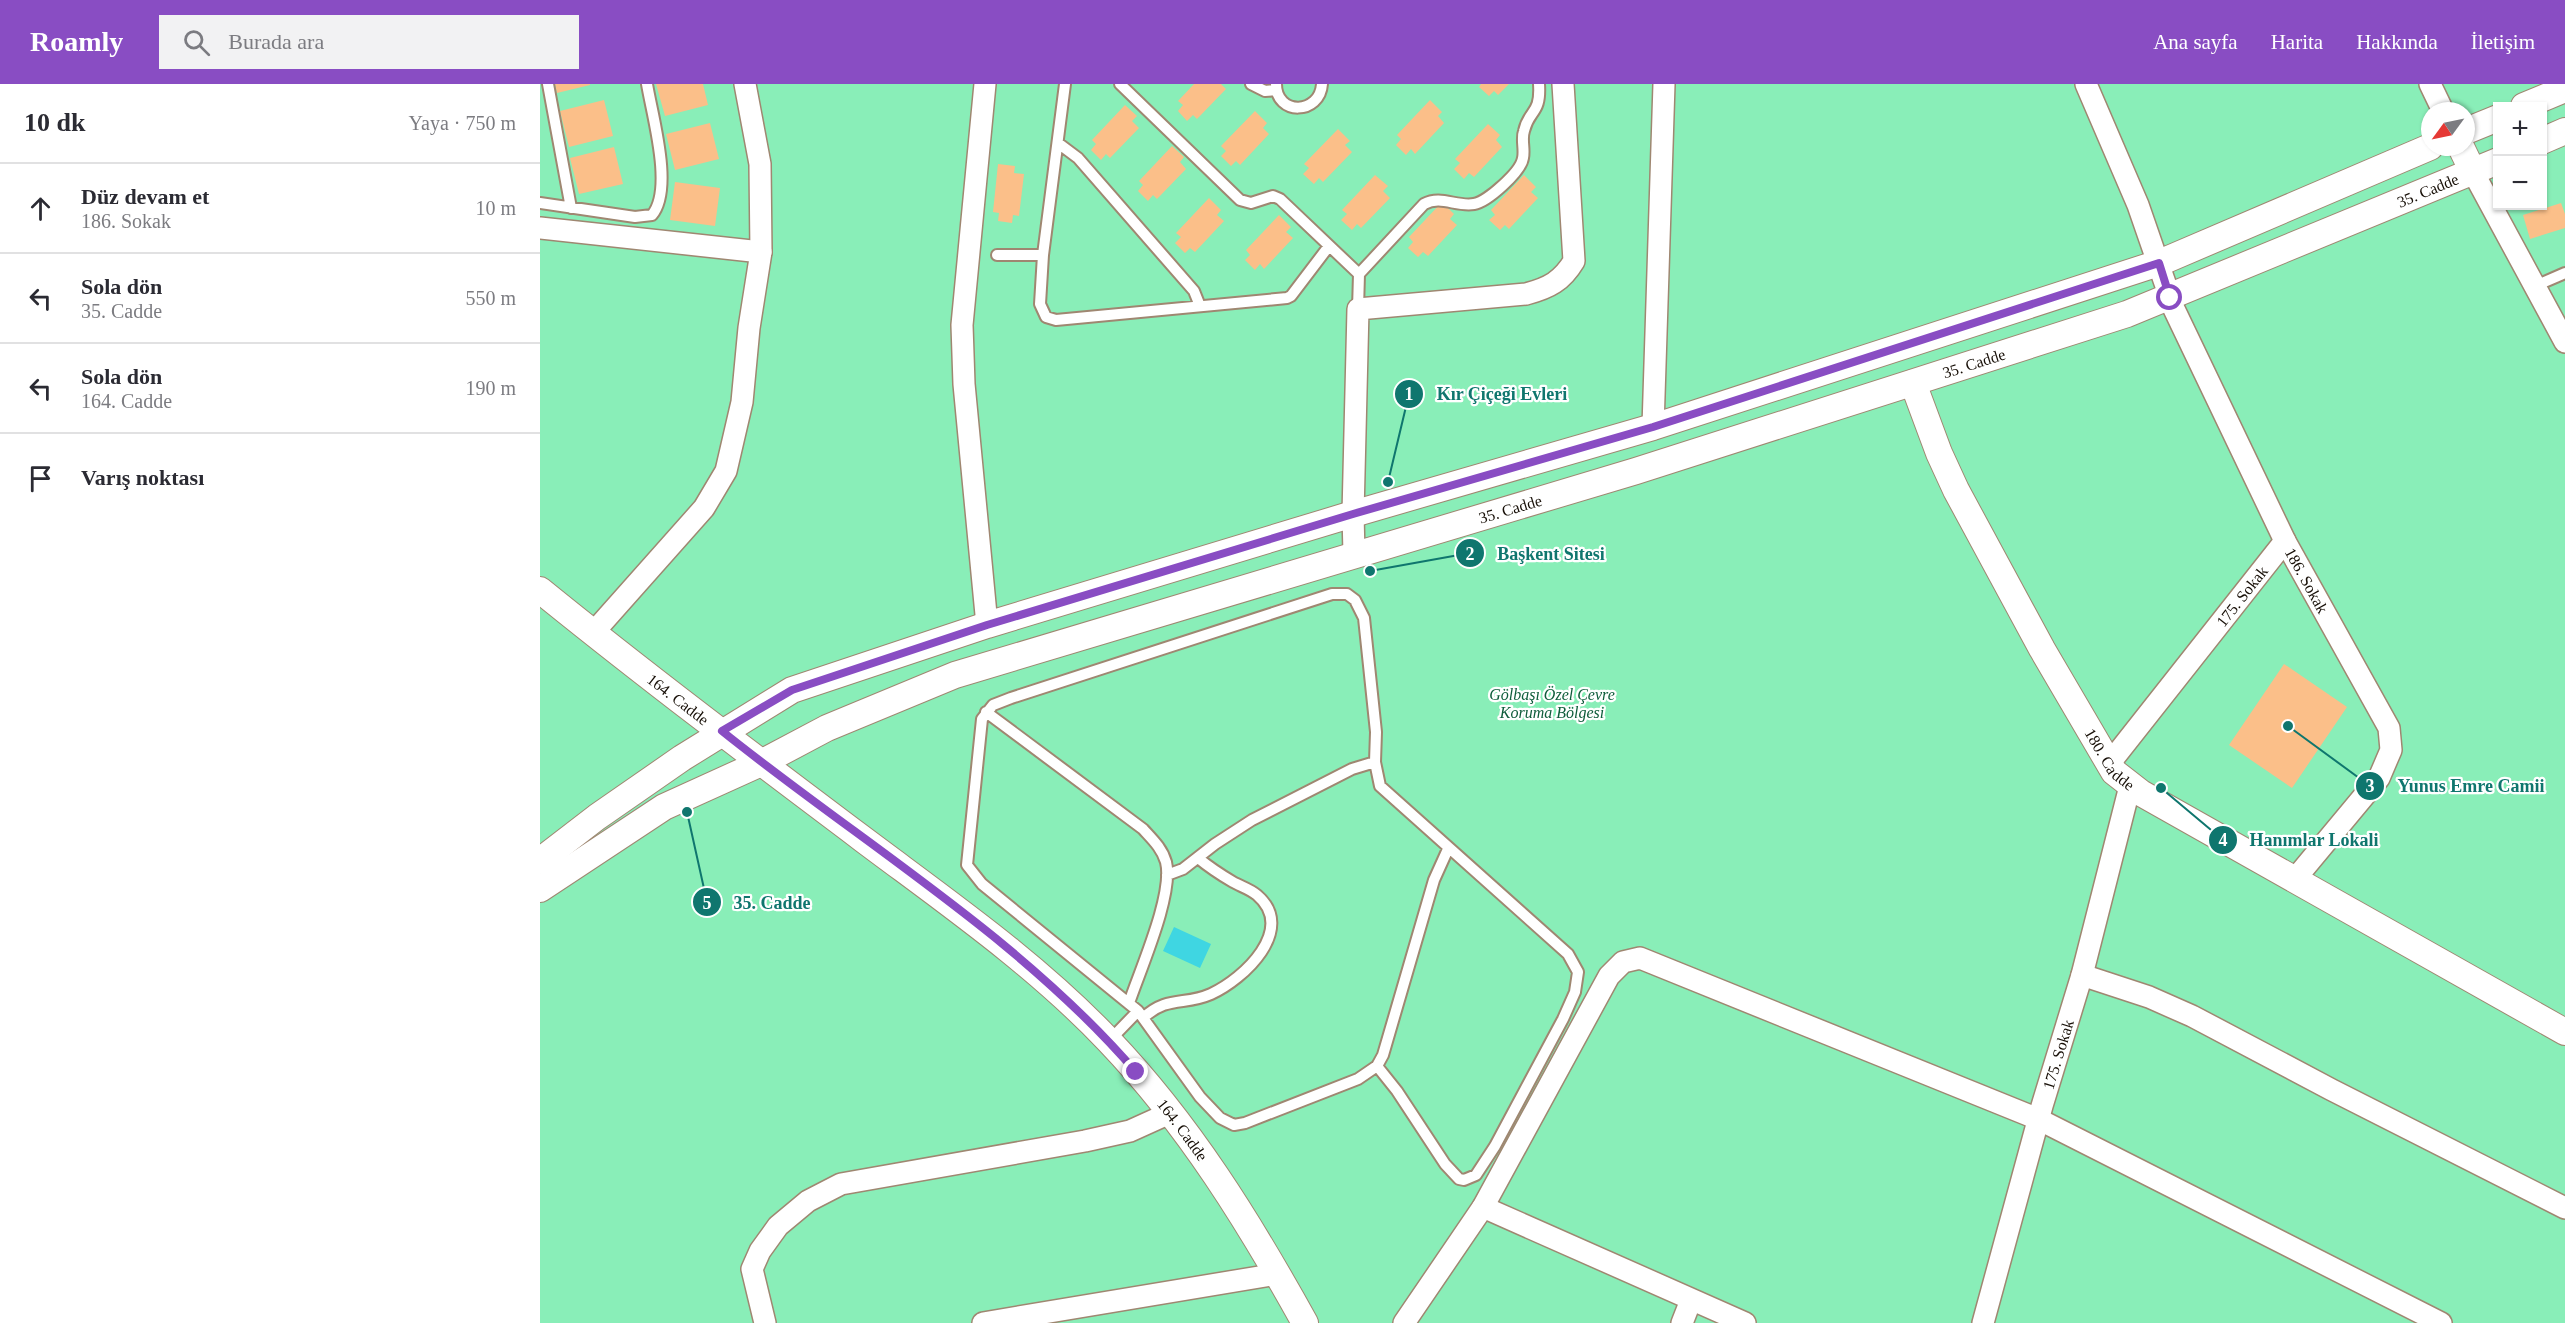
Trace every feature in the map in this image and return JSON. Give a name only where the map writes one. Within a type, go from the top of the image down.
[{"type":"street","points":[[593,633],[704,507],[726,471],[742,402],[749,328],[761,252],[760,165],[745,84]]},
{"type":"street","points":[[986,84],[962,334],[964,384],[987,625]]},
{"type":"street","points":[[1354,554],[1358,309],[1526,294],[1545,289],[1566,274],[1574,261],[1563,84]]},
{"type":"street","points":[[1653,427],[1664,84]]},
{"type":"street","name":"186. Sokak","points":[[2086,84],[2138,205],[2170,298],[2285,541],[2389,728],[2391,750],[2379,778],[2295,879]]},
{"type":"street","points":[[2430,84],[2439,102]]},
{"type":"street","points":[[2534,102],[2565,89]]},
{"type":"street","points":[[2475,127],[2493,120]]},
{"type":"street","points":[[2547,139],[2565,131]]},
{"type":"street","points":[[540,861],[597,817],[722,731],[792,690],[987,625],[1353,514],[1653,427],[2159,263],[2421,151]]},
{"type":"street","points":[[2465,156],[2565,342]]},
{"type":"street","name":"35. Cadde","points":[[540,889],[664,807],[761,763],[827,728],[955,675],[1636,471],[2127,315],[2493,163]]},
{"type":"street","points":[[540,228],[761,252]]},
{"type":"street","name":"180. Cadde","points":[[1913,383],[1939,453],[1956,490],[2042,649],[2114,772],[2130,786],[2565,1032]]},
{"type":"street","name":"175. Sokak","points":[[2109,764],[2285,541]]},
{"type":"street","name":"164. Cadde","points":[[540,590],[761,763],[1003,945],[1109,1041],[1172,1112],[1205,1157],[1305,1323]]},
{"type":"street","name":"175. Sokak","points":[[1983,1323],[2038,1119],[2082,975],[2130,786]]},
{"type":"street","points":[[1404,1323],[1483,1208],[1609,976],[1617,966],[1640,958],[2038,1119],[2441,1323]]},
{"type":"street","points":[[2082,975],[2149,997],[2192,1016],[2565,1208]]},
{"type":"street","points":[[765,1323],[752,1269],[760,1251],[778,1226],[808,1201],[842,1184],[1130,1131],[1172,1112]]},
{"type":"street","points":[[1483,1208],[1745,1323]]},
{"type":"street","points":[[983,1323],[1277,1274]]},
{"type":"street","points":[[1682,1323],[1691,1300]]},
{"type":"lane","points":[[548,84],[571,208]]},
{"type":"lane","points":[[540,203],[645,218],[658,208],[661,193],[660,154],[647,84]]},
{"type":"lane","points":[[1065,84],[1043,255],[1040,304],[1046,317],[1051,320],[1291,296],[1329,246]]},
{"type":"lane","points":[[1120,84],[1240,200],[1251,203],[1273,196],[1280,199],[1359,274]]},
{"type":"lane","points":[[1251,84],[1265,91],[1276,87],[1280,99],[1287,106],[1296,109],[1306,108],[1314,103],[1320,95],[1322,84]]},
{"type":"lane","points":[[1358,309],[1359,274],[1424,204],[1435,200],[1465,205],[1476,204],[1494,192],[1520,167],[1523,157],[1524,129],[1539,103],[1539,84]]},
{"type":"lane","points":[[1058,143],[1078,158],[1171,264],[1194,291],[1200,306]]},
{"type":"lane","points":[[997,255],[1043,255]]},
{"type":"lane","points":[[2535,286],[2565,273]]},
{"type":"lane","points":[[1377,1066],[1397,1091],[1454,1176],[1464,1180],[1476,1175],[1495,1146],[1575,992],[1578,972],[1568,954],[1380,786],[1375,762],[1376,732],[1364,618],[1356,600],[1339,593],[1231,625],[1011,698],[993,705],[986,712],[979,729],[967,865],[990,892],[1129,1004],[1140,1015],[1200,1097],[1220,1118],[1234,1125],[1245,1124],[1351,1082],[1377,1066],[1383,1055],[1434,880],[1448,849]]},
{"type":"lane","points":[[986,712],[1143,829],[1162,852],[1167,875],[1167,889],[1129,1004]]},
{"type":"lane","points":[[1167,875],[1184,869],[1215,843],[1252,820],[1352,769],[1375,762]]},
{"type":"lane","points":[[1109,1041],[1140,1015],[1160,1005],[1199,998],[1224,987],[1240,974],[1270,939],[1271,915],[1257,894],[1233,882],[1198,858]]},
{"type":"green space","name":"Gölbaşı Özel Çevre Koruma Bölgesi","points":[[540,84],[2565,84],[2565,1323],[540,1323]]},
{"type":"water","points":[[1174,927],[1211,944],[1200,968],[1163,951]]},
{"type":"building","points":[[555,84],[590,84],[590,85],[557,93]]},
{"type":"building","points":[[656,84],[703,84],[708,105],[665,116]]},
{"type":"building","points":[[1194,84],[1221,84],[1226,89],[1197,119],[1193,115],[1187,121],[1178,111],[1183,105],[1178,101]]},
{"type":"building","points":[[1481,84],[1509,84],[1498,95],[1494,91],[1489,96],[1479,87]]},
{"type":"building","points":[[604,100],[613,136],[569,147],[560,111]]},
{"type":"building","points":[[1430,100],[1442,112],[1438,116],[1444,123],[1415,154],[1411,149],[1406,155],[1396,145],[1401,139],[1397,135]]},
{"type":"building","points":[[1125,105],[1137,116],[1132,121],[1139,128],[1110,158],[1106,154],[1101,160],[1091,150],[1096,144],[1092,140]]},
{"type":"building","points":[[1255,111],[1267,123],[1263,128],[1269,134],[1240,165],[1236,161],[1231,166],[1221,156],[1226,151],[1221,146]]},
{"type":"building","points":[[710,123],[719,159],[675,170],[666,134]]},
{"type":"building","points":[[1488,124],[1500,135],[1496,140],[1502,147],[1474,177],[1469,173],[1464,179],[1454,169],[1460,163],[1455,159]]},
{"type":"building","points":[[1338,129],[1350,141],[1345,145],[1352,152],[1323,182],[1319,178],[1314,184],[1303,174],[1309,168],[1304,164]]},
{"type":"building","points":[[1172,146],[1184,157],[1180,162],[1186,169],[1157,199],[1153,195],[1148,201],[1138,191],[1143,185],[1139,181]]},
{"type":"building","points":[[614,147],[623,184],[579,194],[570,158]]},
{"type":"building","points":[[998,164],[1015,166],[1014,173],[1024,174],[1019,216],[1013,215],[1012,223],[998,221],[999,213],[993,212]]},
{"type":"building","points":[[1375,175],[1388,186],[1383,191],[1390,198],[1361,228],[1357,224],[1352,230],[1341,220],[1347,214],[1342,210]]},
{"type":"building","points":[[1524,175],[1536,187],[1531,192],[1538,198],[1509,229],[1505,225],[1500,230],[1489,220],[1495,215],[1491,210]]},
{"type":"building","points":[[675,182],[720,188],[715,226],[670,220]]},
{"type":"building","points":[[1209,198],[1221,210],[1217,215],[1224,221],[1195,252],[1190,248],[1185,253],[1175,243],[1181,237],[1176,233]]},
{"type":"building","points":[[1442,202],[1454,214],[1450,219],[1457,225],[1428,256],[1423,252],[1418,257],[1408,248],[1413,242],[1409,237]]},
{"type":"building","points":[[2561,203],[2565,214],[2565,228],[2530,239],[2523,215],[2547,210],[2547,207]]},
{"type":"building","points":[[1279,215],[1291,227],[1286,232],[1293,238],[1264,269],[1260,264],[1255,270],[1245,260],[1250,255],[1246,250]]},
{"type":"building","points":[[2284,664],[2347,707],[2292,788],[2229,745]]},
{"type":"place","name":"Kır Çiçeği Evleri","points":[[1388,482]]},
{"type":"place","name":"Başkent Sitesi","points":[[1370,571]]},
{"type":"place","name":"Yunus Emre Camii","points":[[2288,726]]},
{"type":"place","name":"Hanımlar Lokali","points":[[2161,788]]},
{"type":"place","name":"35. Cadde","points":[[687,812]]},
{"type":"route","points":[[1136,1072],[1109,1041],[1069,1002],[1003,945],[761,763],[722,731],[792,690],[987,625],[1573,448],[1653,427],[2159,263],[2170,298]]}]
